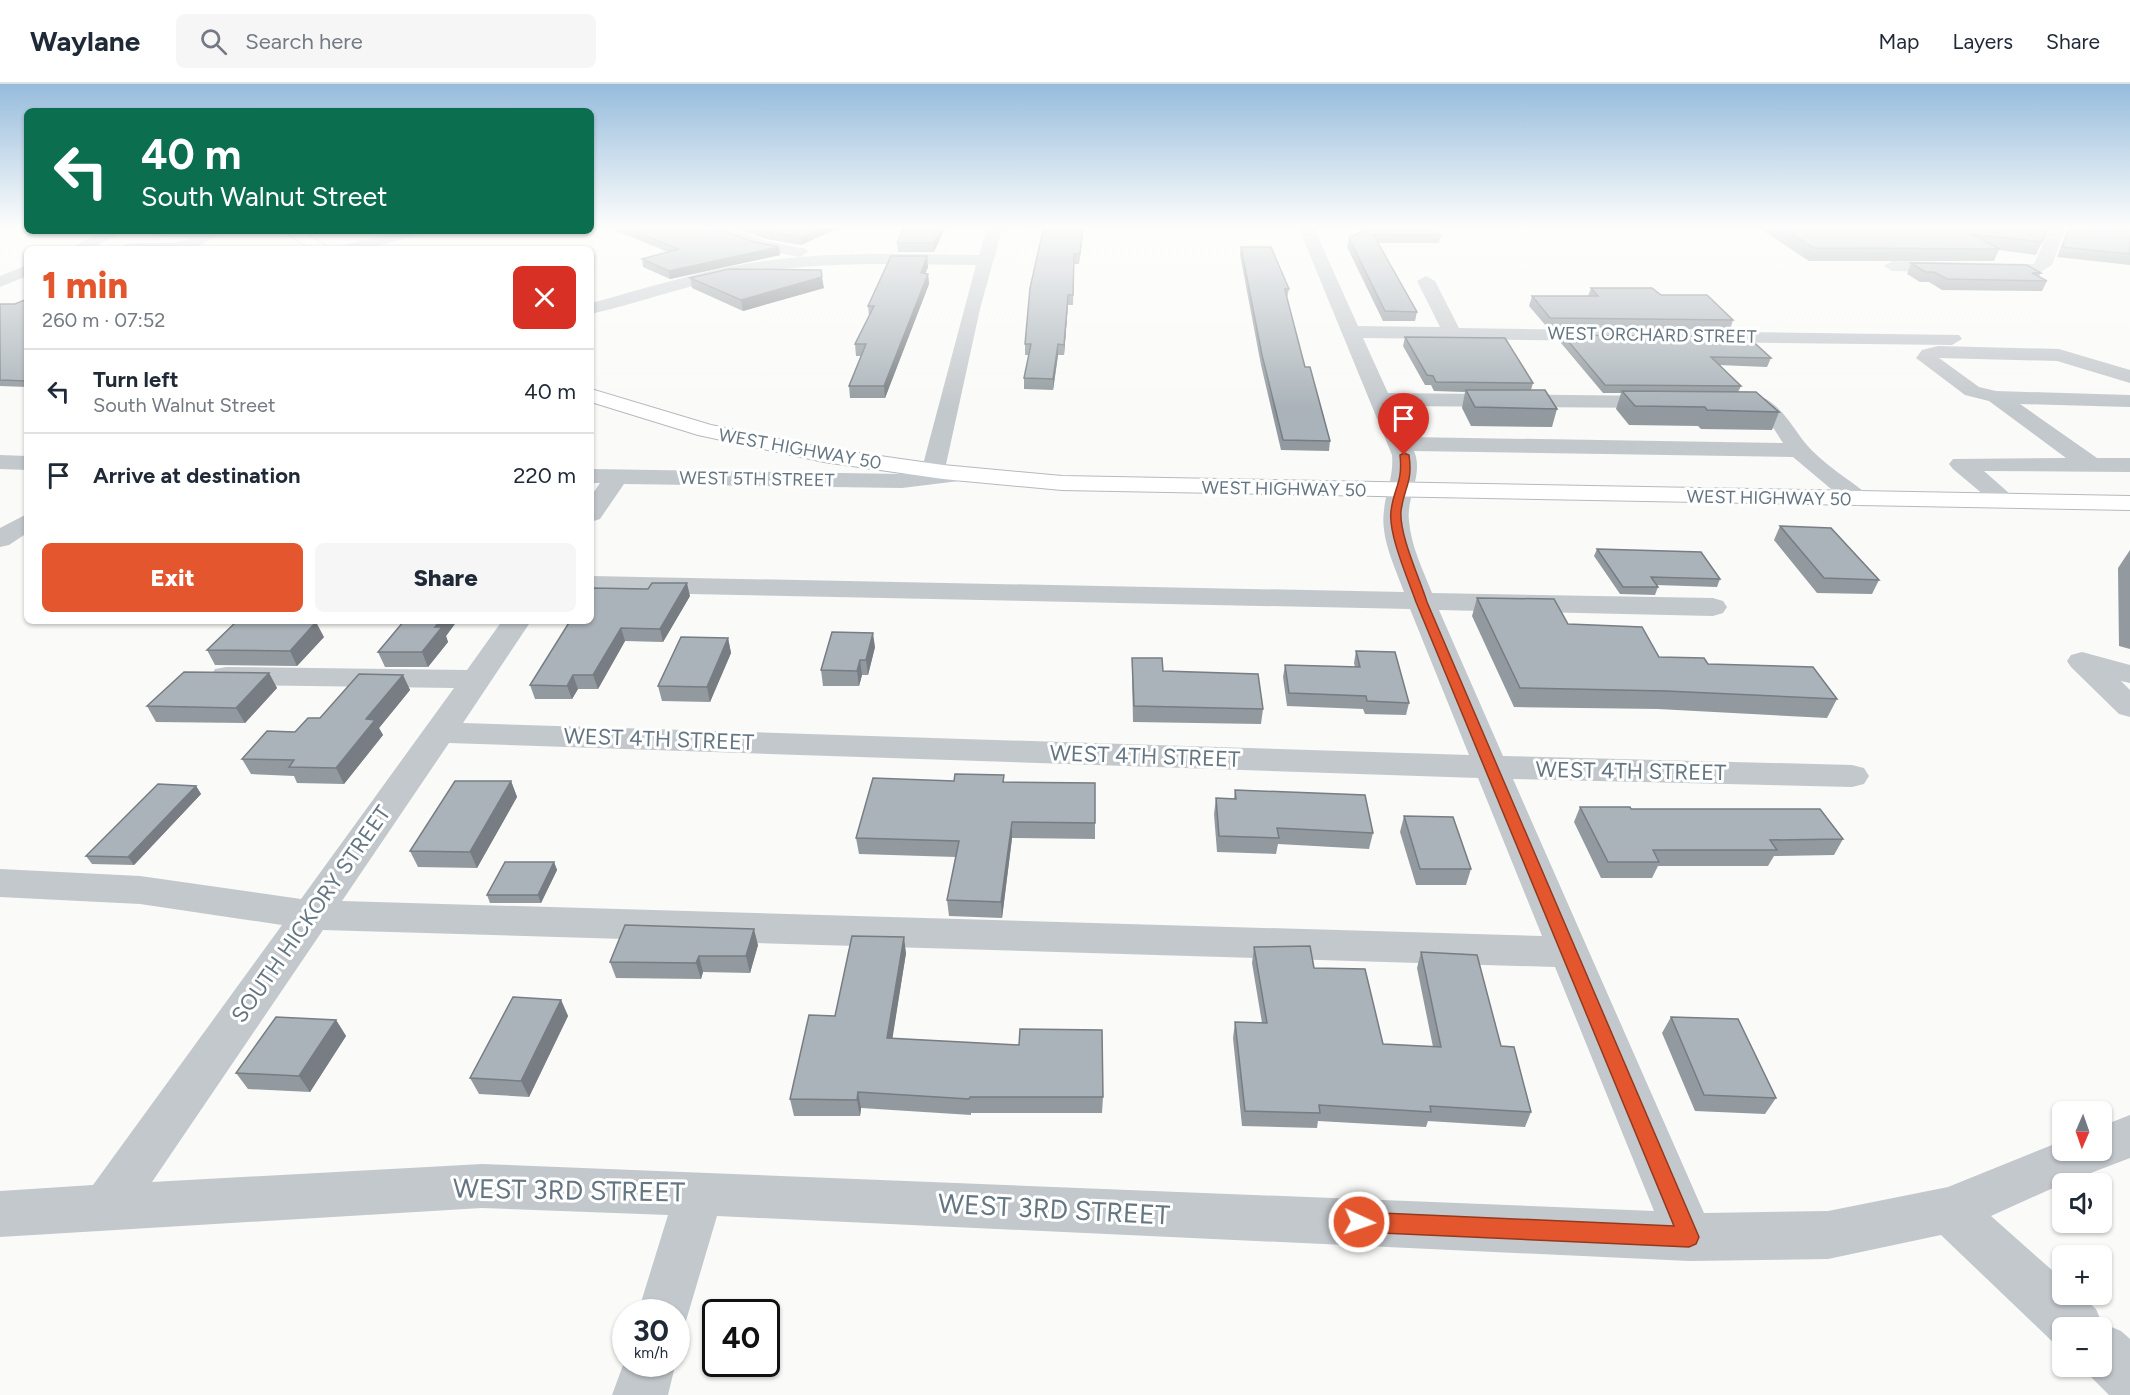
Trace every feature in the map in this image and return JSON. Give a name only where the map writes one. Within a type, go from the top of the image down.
[{"type":"main road","name":"WEST HIGHWAY 50","points":[[594,396],[647,416],[816,454],[959,475],[1096,485],[2130,503]]},
{"type":"street","points":[[594,308],[676,287]]},
{"type":"street","points":[[933,472],[979,287]]},
{"type":"street","points":[[1332,287],[1404,455],[1407,475],[1396,512],[1399,534],[1422,602],[1567,952],[1689,1237]]},
{"type":"street","points":[[1428,287],[1452,333]]},
{"type":"street","name":"WEST ORCHARD STREET","points":[[1351,332],[1952,339]]},
{"type":"street","points":[[2130,377],[2060,355],[2042,353],[1938,352],[1929,354],[1926,358],[1972,391],[1996,397],[2130,401]]},
{"type":"street","points":[[1996,397],[2093,466]]},
{"type":"street","points":[[1380,399],[1686,402]]},
{"type":"street","points":[[1721,402],[1756,402],[1782,425],[1799,450],[1858,499]]},
{"type":"street","points":[[1399,444],[1799,450]]},
{"type":"street","points":[[0,462],[24,463]]},
{"type":"street","points":[[2007,501],[1961,464],[2130,465]]},
{"type":"street","name":"WEST 5TH STREET","points":[[594,476],[902,481],[959,475]]},
{"type":"street","points":[[594,510],[616,477]]},
{"type":"street","points":[[0,539],[24,524]]},
{"type":"street","points":[[594,584],[1713,607]]},
{"type":"street","name":"SOUTH HICKORY STREET","points":[[106,1208],[515,624]]},
{"type":"street","points":[[2130,674],[2082,661],[2130,707]]},
{"type":"street","points":[[194,676],[476,679]]},
{"type":"street","name":"WEST 4TH STREET","points":[[439,732],[1490,767],[1852,776]]},
{"type":"street","points":[[0,883],[140,890],[202,897],[311,915],[1567,952]]},
{"type":"street","points":[[2112,1144],[2130,1136]]},
{"type":"street","name":"WEST 3RD STREET","points":[[0,1214],[482,1186],[699,1193],[1689,1237],[1828,1235],[1949,1210],[2068,1161]]},
{"type":"street","points":[[668,1299],[699,1193]]},
{"type":"street","points":[[1949,1210],[2065,1317]]},
{"type":"street","points":[[2112,1360],[2130,1377]]},
{"type":"street","points":[[640,1395],[646,1377]]},
{"type":"building","points":[[711,287],[786,287],[741,300]]},
{"type":"building","points":[[877,287],[923,287],[884,386],[849,386],[866,344],[855,344],[874,306],[868,306]]},
{"type":"building","points":[[1073,287],[1073,295],[1068,295],[1064,345],[1058,344],[1053,379],[1024,378],[1031,344],[1025,344],[1030,288]]},
{"type":"building","points":[[1249,287],[1288,287],[1289,289],[1285,289],[1305,367],[1310,367],[1330,441],[1283,440],[1262,355]]},
{"type":"building","points":[[1373,287],[1403,287],[1417,312],[1385,311]]},
{"type":"building","points":[[1591,288],[1652,288],[1661,295],[1707,295],[1733,320],[1550,318],[1532,296],[1598,296]]},
{"type":"building","points":[[24,300],[24,381],[0,380],[0,304],[15,304]]},
{"type":"building","points":[[1563,335],[1748,337],[1771,358],[1711,357],[1741,386],[1605,385]]},
{"type":"building","points":[[1405,337],[1505,338],[1533,383],[1436,382],[1433,376],[1427,375]]},
{"type":"building","points":[[1466,390],[1545,390],[1557,409],[1475,407]]},
{"type":"building","points":[[1622,391],[1756,392],[1779,412],[1707,410],[1705,407],[1635,406]]},
{"type":"building","points":[[1780,526],[1831,528],[1879,580],[1824,578]]},
{"type":"building","points":[[1597,549],[1701,552],[1720,579],[1651,577],[1658,587],[1623,587]]},
{"type":"building","points":[[652,583],[687,583],[660,629],[621,628],[593,675],[573,675],[567,686],[530,685],[568,624],[594,624],[594,588],[648,589]]},
{"type":"building","points":[[1477,598],[1554,599],[1568,624],[1642,627],[1659,657],[1704,658],[1708,664],[1813,667],[1837,699],[1666,691],[1520,688]]},
{"type":"building","points":[[234,624],[314,624],[290,651],[207,650]]},
{"type":"building","points":[[401,624],[438,624],[435,627],[442,627],[422,652],[378,652]]},
{"type":"building","points":[[832,632],[873,633],[866,660],[860,660],[857,671],[821,670]]},
{"type":"building","points":[[681,637],[728,638],[707,687],[658,686]]},
{"type":"building","points":[[1356,651],[1395,652],[1409,703],[1367,701],[1366,696],[1289,693],[1285,665],[1360,667]]},
{"type":"building","points":[[1132,658],[1162,658],[1163,671],[1258,674],[1263,709],[1134,706]]},
{"type":"building","points":[[184,672],[269,673],[236,708],[147,706]]},
{"type":"building","points":[[359,674],[403,675],[366,719],[375,720],[336,768],[289,767],[294,760],[242,759],[267,731],[295,732],[308,718],[320,718]]},
{"type":"building","points":[[955,774],[1004,775],[1003,782],[1095,783],[1095,823],[1012,822],[1001,902],[947,900],[959,841],[856,838],[873,778],[954,781]]},
{"type":"building","points":[[455,781],[511,781],[470,852],[410,851]]},
{"type":"building","points":[[158,784],[196,786],[128,857],[86,856]]},
{"type":"building","points":[[1235,790],[1365,795],[1373,833],[1277,828],[1279,838],[1219,836],[1216,798],[1236,799]]},
{"type":"building","points":[[1580,807],[1820,809],[1843,839],[1770,840],[1777,850],[1653,850],[1659,862],[1608,862]]},
{"type":"building","points":[[1404,816],[1453,817],[1471,869],[1420,869]]},
{"type":"building","points":[[505,862],[554,862],[538,895],[487,895]]},
{"type":"building","points":[[625,925],[754,929],[746,956],[699,956],[696,963],[610,962]]},
{"type":"building","points":[[852,936],[904,937],[887,1038],[1019,1045],[1020,1029],[1102,1030],[1103,1097],[970,1097],[969,1099],[858,1092],[857,1100],[790,1099],[809,1015],[835,1016]]},
{"type":"building","points":[[1310,946],[1314,968],[1365,969],[1383,1044],[1441,1047],[1421,952],[1477,955],[1501,1046],[1514,1047],[1531,1112],[1430,1106],[1431,1112],[1319,1105],[1320,1113],[1245,1111],[1235,1022],[1267,1023],[1254,947]]},
{"type":"building","points":[[513,997],[561,1000],[521,1081],[470,1078]]},
{"type":"building","points":[[276,1017],[336,1020],[299,1076],[236,1073]]},
{"type":"building","points":[[1671,1017],[1738,1019],[1776,1098],[1704,1095]]},
{"type":"route","points":[[1359,1222],[1689,1237],[1498,788],[1422,602],[1399,534],[1396,512],[1407,475],[1404,455]]}]
